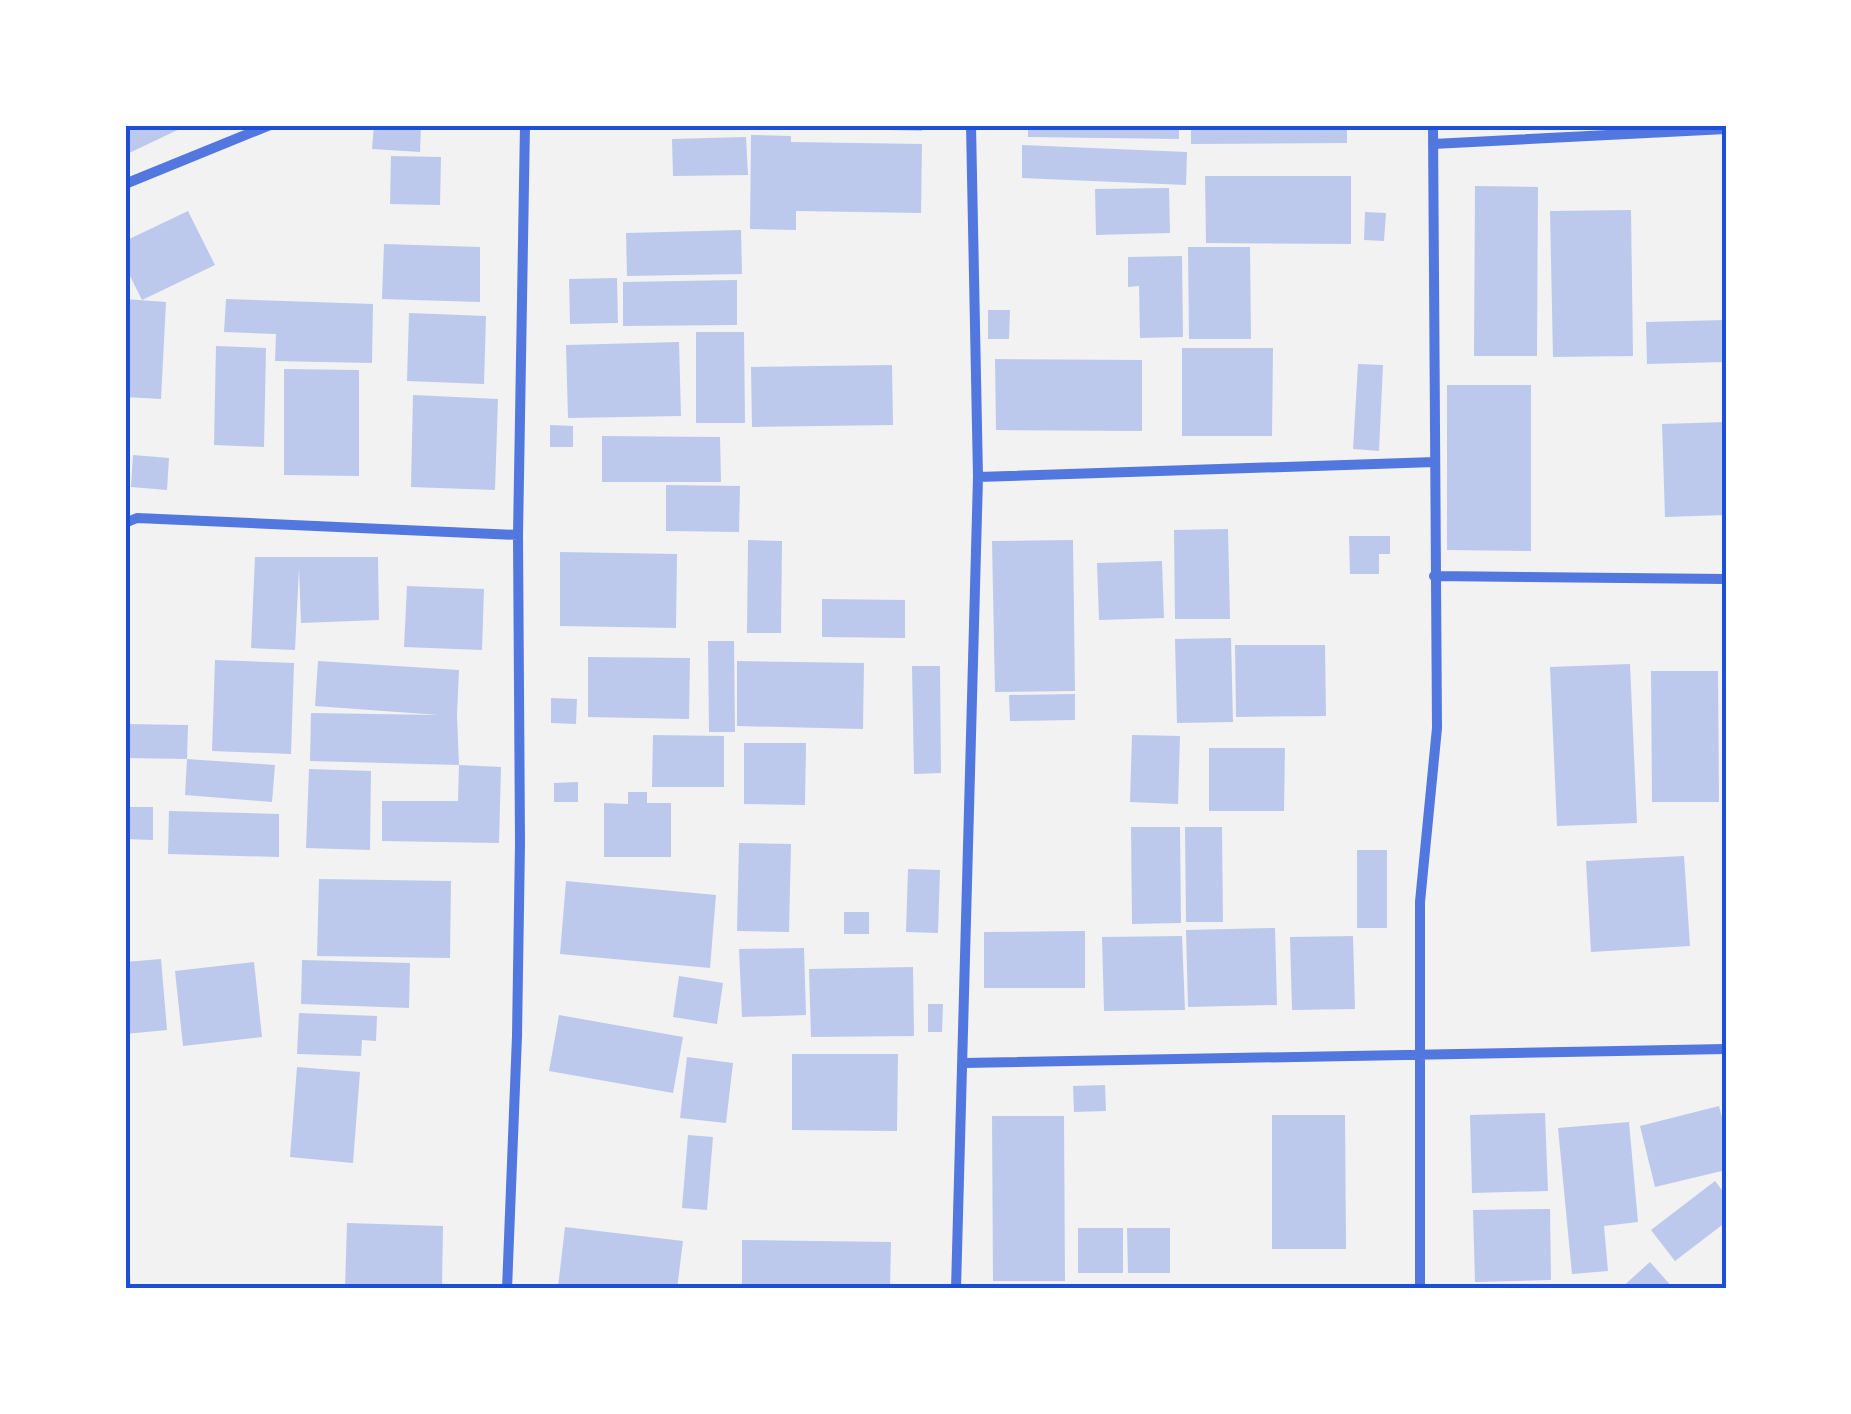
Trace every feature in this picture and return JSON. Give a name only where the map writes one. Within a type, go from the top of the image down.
[{"type":"street","points":[[125,184],[270,125]]},
{"type":"street","points":[[507,1289],[518,1036],[518,535],[525,125]]},
{"type":"street","points":[[956,1289],[978,477],[972,328],[971,125]]},
{"type":"street","points":[[1420,1289],[1420,902],[1437,728],[1433,125]]},
{"type":"street","points":[[1433,144],[1726,130]]},
{"type":"street","points":[[978,477],[1434,462]]},
{"type":"street","points":[[125,523],[137,518],[518,535]]},
{"type":"street","points":[[1434,576],[1726,579]]},
{"type":"street","points":[[964,1063],[1726,1049]]},
{"type":"building","points":[[125,125],[188,125],[125,155]]},
{"type":"building","points":[[374,125],[421,125],[420,152],[372,149]]},
{"type":"building","points":[[922,125],[922,131],[822,128]]},
{"type":"building","points":[[1028,125],[1179,125],[1179,139],[1028,137]]},
{"type":"building","points":[[1191,125],[1347,125],[1347,143],[1191,144]]},
{"type":"building","points":[[751,135],[791,136],[791,142],[922,144],[921,213],[796,211],[796,230],[750,229]]},
{"type":"building","points":[[746,137],[748,175],[673,176],[672,139]]},
{"type":"building","points":[[1022,145],[1187,152],[1186,185],[1022,178]]},
{"type":"building","points":[[391,156],[441,157],[440,205],[390,204]]},
{"type":"building","points":[[1205,176],[1351,176],[1351,244],[1206,243]]},
{"type":"building","points":[[1475,186],[1538,187],[1537,356],[1474,356]]},
{"type":"building","points":[[1169,188],[1170,233],[1096,235],[1095,189]]},
{"type":"building","points":[[1631,210],[1633,356],[1553,357],[1550,211]]},
{"type":"building","points":[[188,211],[215,265],[142,300],[125,266],[125,241]]},
{"type":"building","points":[[1365,212],[1386,213],[1384,241],[1364,240]]},
{"type":"building","points":[[741,230],[742,274],[627,276],[626,233]]},
{"type":"building","points":[[384,244],[480,247],[480,302],[382,299]]},
{"type":"building","points":[[1188,247],[1250,247],[1251,339],[1189,339]]},
{"type":"building","points":[[1182,256],[1183,337],[1140,338],[1139,286],[1128,287],[1128,257]]},
{"type":"building","points":[[617,278],[618,323],[570,324],[569,279]]},
{"type":"building","points":[[737,280],[737,325],[623,326],[623,282]]},
{"type":"building","points":[[125,299],[166,302],[161,399],[125,397]]},
{"type":"building","points":[[226,299],[373,304],[372,363],[275,361],[276,334],[224,332]]},
{"type":"building","points":[[988,310],[1010,310],[1009,339],[988,339]]},
{"type":"building","points":[[409,313],[486,316],[484,384],[407,381]]},
{"type":"building","points":[[1726,320],[1726,362],[1647,364],[1646,322]]},
{"type":"building","points":[[696,332],[744,332],[745,423],[696,423]]},
{"type":"building","points":[[679,342],[681,416],[568,418],[566,345]]},
{"type":"building","points":[[216,346],[266,348],[264,447],[214,445]]},
{"type":"building","points":[[1182,348],[1273,348],[1272,436],[1182,436]]},
{"type":"building","points":[[995,359],[1142,360],[1142,431],[996,430]]},
{"type":"building","points":[[1358,364],[1383,365],[1379,451],[1353,449]]},
{"type":"building","points":[[892,365],[893,425],[752,427],[751,367]]},
{"type":"building","points":[[284,369],[359,370],[359,476],[284,475]]},
{"type":"building","points":[[1447,385],[1531,385],[1531,551],[1447,550]]},
{"type":"building","points":[[413,395],[498,399],[495,490],[411,487]]},
{"type":"building","points":[[1726,422],[1726,515],[1665,517],[1662,424]]},
{"type":"building","points":[[550,425],[573,426],[573,447],[550,447]]},
{"type":"building","points":[[602,436],[720,437],[721,482],[602,482]]},
{"type":"building","points":[[133,455],[169,458],[167,490],[131,487]]},
{"type":"building","points":[[666,485],[740,486],[739,532],[666,531]]},
{"type":"building","points":[[1228,529],[1230,619],[1175,619],[1174,530]]},
{"type":"building","points":[[1349,536],[1390,536],[1390,554],[1379,554],[1379,574],[1350,574]]},
{"type":"building","points":[[748,540],[782,541],[781,633],[747,633]]},
{"type":"building","points":[[1073,540],[1075,691],[995,692],[992,541]]},
{"type":"building","points":[[560,552],[677,554],[676,628],[560,626]]},
{"type":"building","points":[[255,557],[378,557],[379,620],[301,623],[299,568],[295,650],[251,648]]},
{"type":"building","points":[[1162,561],[1164,618],[1099,620],[1097,563]]},
{"type":"building","points":[[407,586],[484,589],[482,650],[404,647]]},
{"type":"building","points":[[822,599],[905,600],[905,638],[822,637]]},
{"type":"building","points":[[1231,638],[1233,722],[1177,723],[1175,639]]},
{"type":"building","points":[[708,641],[734,641],[735,732],[709,732]]},
{"type":"building","points":[[1235,645],[1325,645],[1326,716],[1236,717]]},
{"type":"building","points":[[588,657],[690,658],[689,719],[588,717]]},
{"type":"building","points":[[215,660],[294,663],[291,754],[212,751]]},
{"type":"building","points":[[318,661],[459,670],[459,765],[310,761],[311,713],[439,715],[315,706]]},
{"type":"building","points":[[737,661],[864,663],[863,729],[737,726]]},
{"type":"building","points":[[1630,664],[1637,823],[1557,826],[1550,667]]},
{"type":"building","points":[[912,666],[940,666],[941,773],[914,774]]},
{"type":"building","points":[[1651,671],[1718,671],[1719,802],[1652,802]]},
{"type":"building","points":[[1075,694],[1075,720],[1010,721],[1009,695]]},
{"type":"building","points":[[551,698],[577,699],[576,724],[551,723]]},
{"type":"building","points":[[125,724],[188,725],[187,759],[125,758]]},
{"type":"building","points":[[653,735],[724,736],[724,787],[652,787]]},
{"type":"building","points":[[1132,735],[1180,736],[1178,804],[1130,802]]},
{"type":"building","points":[[744,743],[806,743],[805,805],[744,804]]},
{"type":"building","points":[[1209,748],[1285,748],[1284,811],[1209,811]]},
{"type":"building","points":[[187,759],[275,765],[272,802],[185,795]]},
{"type":"building","points":[[459,765],[501,767],[499,843],[382,841],[382,801],[458,801]]},
{"type":"building","points":[[309,769],[371,771],[370,850],[306,848]]},
{"type":"building","points":[[578,782],[578,802],[554,802],[554,783]]},
{"type":"building","points":[[628,792],[647,792],[647,803],[671,803],[671,857],[604,857],[604,803],[628,804]]},
{"type":"building","points":[[125,807],[153,807],[153,840],[125,839]]},
{"type":"building","points":[[169,811],[279,814],[279,857],[168,854]]},
{"type":"building","points":[[1131,827],[1180,827],[1181,923],[1132,924]]},
{"type":"building","points":[[1185,827],[1222,827],[1223,922],[1186,922]]},
{"type":"building","points":[[739,843],[791,844],[789,932],[737,931]]},
{"type":"building","points":[[1357,850],[1387,850],[1387,928],[1357,928]]},
{"type":"building","points":[[1684,856],[1690,946],[1591,952],[1586,861]]},
{"type":"building","points":[[908,869],[940,870],[938,933],[906,932]]},
{"type":"building","points":[[319,879],[451,881],[450,958],[317,956]]},
{"type":"building","points":[[566,881],[716,895],[710,968],[560,954]]},
{"type":"building","points":[[844,912],[869,912],[869,934],[844,934]]},
{"type":"building","points":[[1275,928],[1277,1005],[1188,1007],[1186,930]]},
{"type":"building","points":[[1085,931],[1085,988],[984,988],[984,932]]},
{"type":"building","points":[[1182,936],[1185,1010],[1104,1011],[1102,937]]},
{"type":"building","points":[[1353,936],[1355,1009],[1292,1010],[1290,937]]},
{"type":"building","points":[[804,948],[806,1015],[742,1017],[739,949]]},
{"type":"building","points":[[161,959],[167,1030],[125,1034],[125,962]]},
{"type":"building","points":[[302,960],[410,963],[409,1008],[301,1004]]},
{"type":"building","points":[[254,962],[262,1037],[183,1046],[175,971]]},
{"type":"building","points":[[913,967],[914,1036],[811,1037],[809,969]]},
{"type":"building","points":[[679,976],[723,983],[717,1024],[673,1017]]},
{"type":"building","points":[[928,1004],[943,1004],[942,1032],[928,1032]]},
{"type":"building","points":[[299,1013],[377,1016],[376,1041],[362,1040],[361,1056],[297,1054]]},
{"type":"building","points":[[559,1015],[683,1037],[673,1093],[549,1071]]},
{"type":"building","points":[[792,1054],[898,1054],[897,1131],[792,1130]]},
{"type":"building","points":[[687,1057],[733,1063],[726,1123],[680,1118]]},
{"type":"building","points":[[297,1067],[360,1072],[353,1163],[290,1157]]},
{"type":"building","points":[[1105,1085],[1106,1111],[1074,1112],[1073,1086]]},
{"type":"building","points":[[1719,1106],[1726,1133],[1726,1170],[1655,1187],[1640,1126]]},
{"type":"building","points":[[1545,1113],[1548,1191],[1472,1193],[1470,1115]]},
{"type":"building","points":[[1272,1115],[1345,1115],[1346,1249],[1272,1249]]},
{"type":"building","points":[[992,1116],[1064,1116],[1065,1281],[993,1281]]},
{"type":"building","points":[[1629,1122],[1638,1222],[1604,1226],[1608,1271],[1572,1274],[1558,1128]]},
{"type":"building","points":[[688,1135],[713,1137],[707,1210],[682,1208]]},
{"type":"building","points":[[1715,1181],[1726,1195],[1726,1222],[1675,1261],[1651,1230]]},
{"type":"building","points":[[1550,1209],[1551,1280],[1475,1282],[1473,1210]]},
{"type":"building","points":[[347,1223],[443,1226],[442,1289],[345,1289]]},
{"type":"building","points":[[565,1227],[683,1241],[677,1289],[558,1287]]},
{"type":"building","points":[[1078,1228],[1123,1228],[1123,1273],[1078,1273]]},
{"type":"building","points":[[1127,1228],[1170,1228],[1170,1273],[1128,1273]]},
{"type":"building","points":[[742,1240],[891,1242],[890,1289],[742,1289]]},
{"type":"building","points":[[128,1243],[131,1289],[125,1289]]},
{"type":"building","points":[[1650,1262],[1674,1289],[1620,1289]]}]
